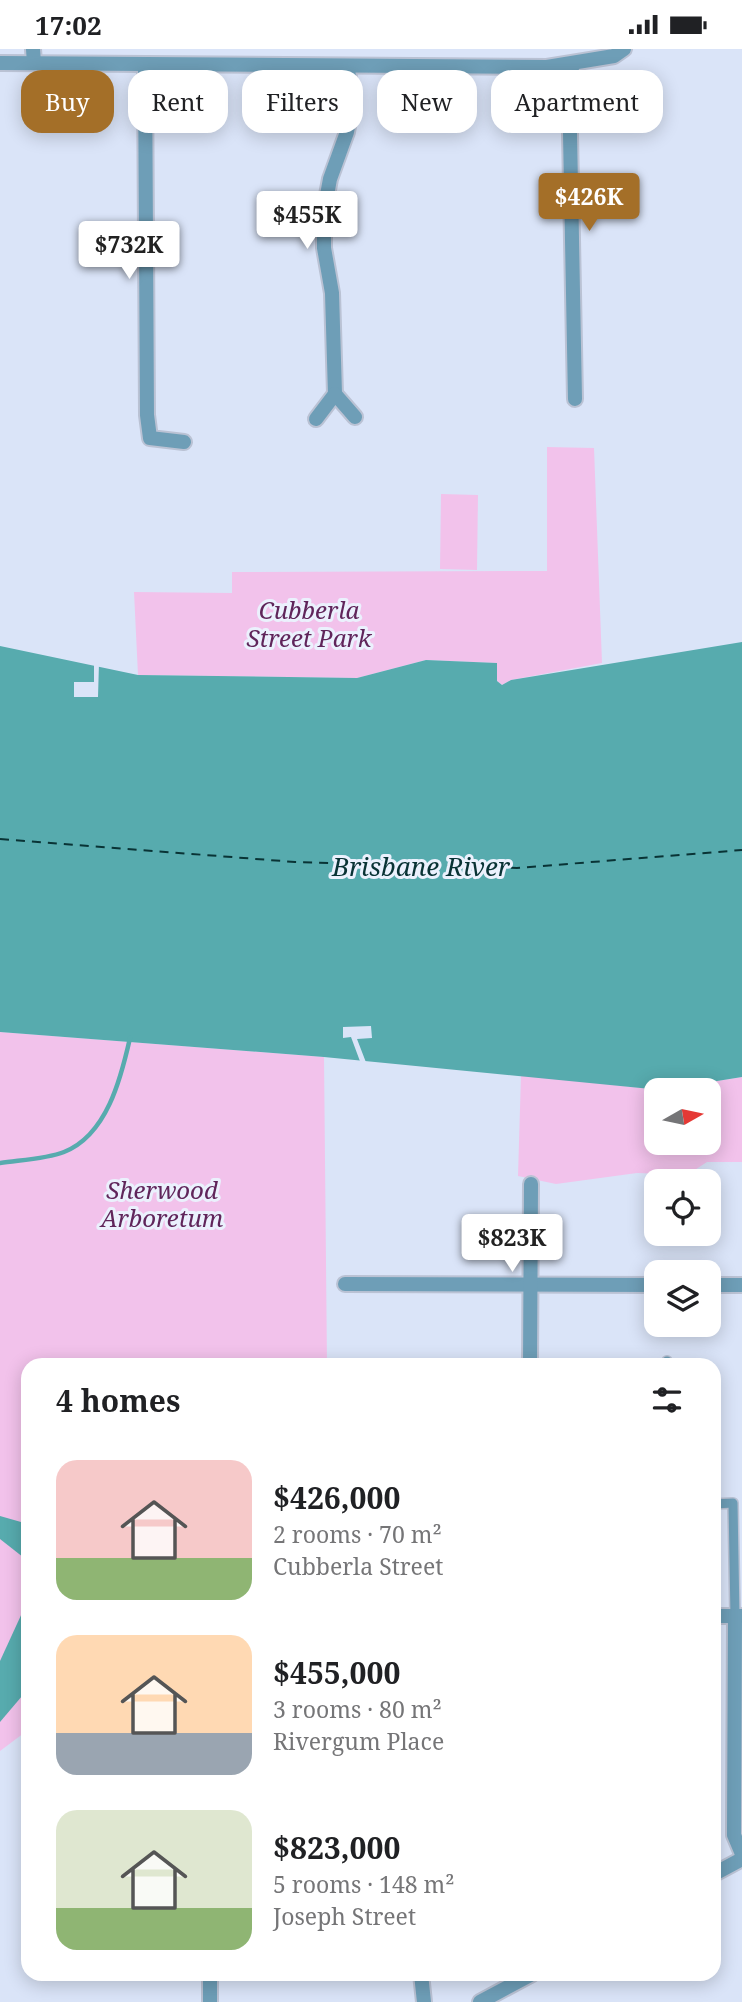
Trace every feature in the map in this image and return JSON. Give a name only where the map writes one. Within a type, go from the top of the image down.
[{"type":"street","points":[[0,63],[34,56],[145,65],[547,67],[573,56],[614,56],[624,49]]},
{"type":"street","points":[[573,56],[569,80],[575,399]]},
{"type":"street","points":[[145,65],[147,415],[150,438],[184,442]]},
{"type":"street","points":[[317,419],[335,394],[332,293],[324,248],[324,211],[351,109],[348,67]]},
{"type":"street","points":[[335,394],[355,417]]},
{"type":"street","points":[[530,1358],[531,1184]]},
{"type":"street","points":[[345,1284],[644,1285]]},
{"type":"street","points":[[721,1285],[742,1285]]},
{"type":"street","points":[[721,1870],[742,1857],[734,1835],[738,1616]]},
{"type":"street","points":[[210,1981],[210,2002]]},
{"type":"street","points":[[422,1981],[424,2002]]},
{"type":"street","points":[[480,2002],[496,1998],[522,1981]]},
{"type":"lane","points":[[721,1504],[733,1503],[738,1616]]},
{"type":"green space","name":"Cubberla Street Park","points":[[547,447],[594,448],[602,663],[511,680],[502,685],[497,681],[496,663],[426,660],[357,678],[138,675],[134,592],[232,593],[232,572],[547,571]]},
{"type":"green space","points":[[441,494],[478,495],[477,570],[440,569]]},
{"type":"green space","name":"Sherwood Arboretum","points":[[0,1032],[324,1057],[327,1358],[21,1358],[21,1735],[0,1751]]},
{"type":"green space","points":[[521,1075],[644,1088],[644,1155],[721,1155],[721,1080],[742,1077],[742,1162],[707,1162],[696,1169],[644,1169],[644,1173],[556,1184],[518,1176]]},
{"type":"water","name":"Brisbane River","points":[[742,642],[742,1077],[721,1080],[721,1078],[644,1078],[644,1088],[324,1057],[0,1032],[0,646],[138,675],[357,678],[426,660],[497,663],[497,681],[502,685],[511,680]]},
{"type":"water","points":[[0,1516],[21,1522],[21,1556],[0,1539]]},
{"type":"water","points":[[21,1615],[21,1697],[0,1722],[0,1661]]},
{"type":"pier","points":[[94,662],[99,663],[98,697],[74,697],[74,682],[94,682]]},
{"type":"pier","points":[[371,1026],[372,1038],[357,1039],[367,1065],[361,1064],[351,1037],[343,1038],[343,1027]]},
{"type":"waterway","points":[[0,1163],[64,1152],[91,1133],[110,1104],[117,1087],[130,1038]]},
{"type":"ferry route","points":[[0,839],[295,862],[517,868],[742,850]]}]
